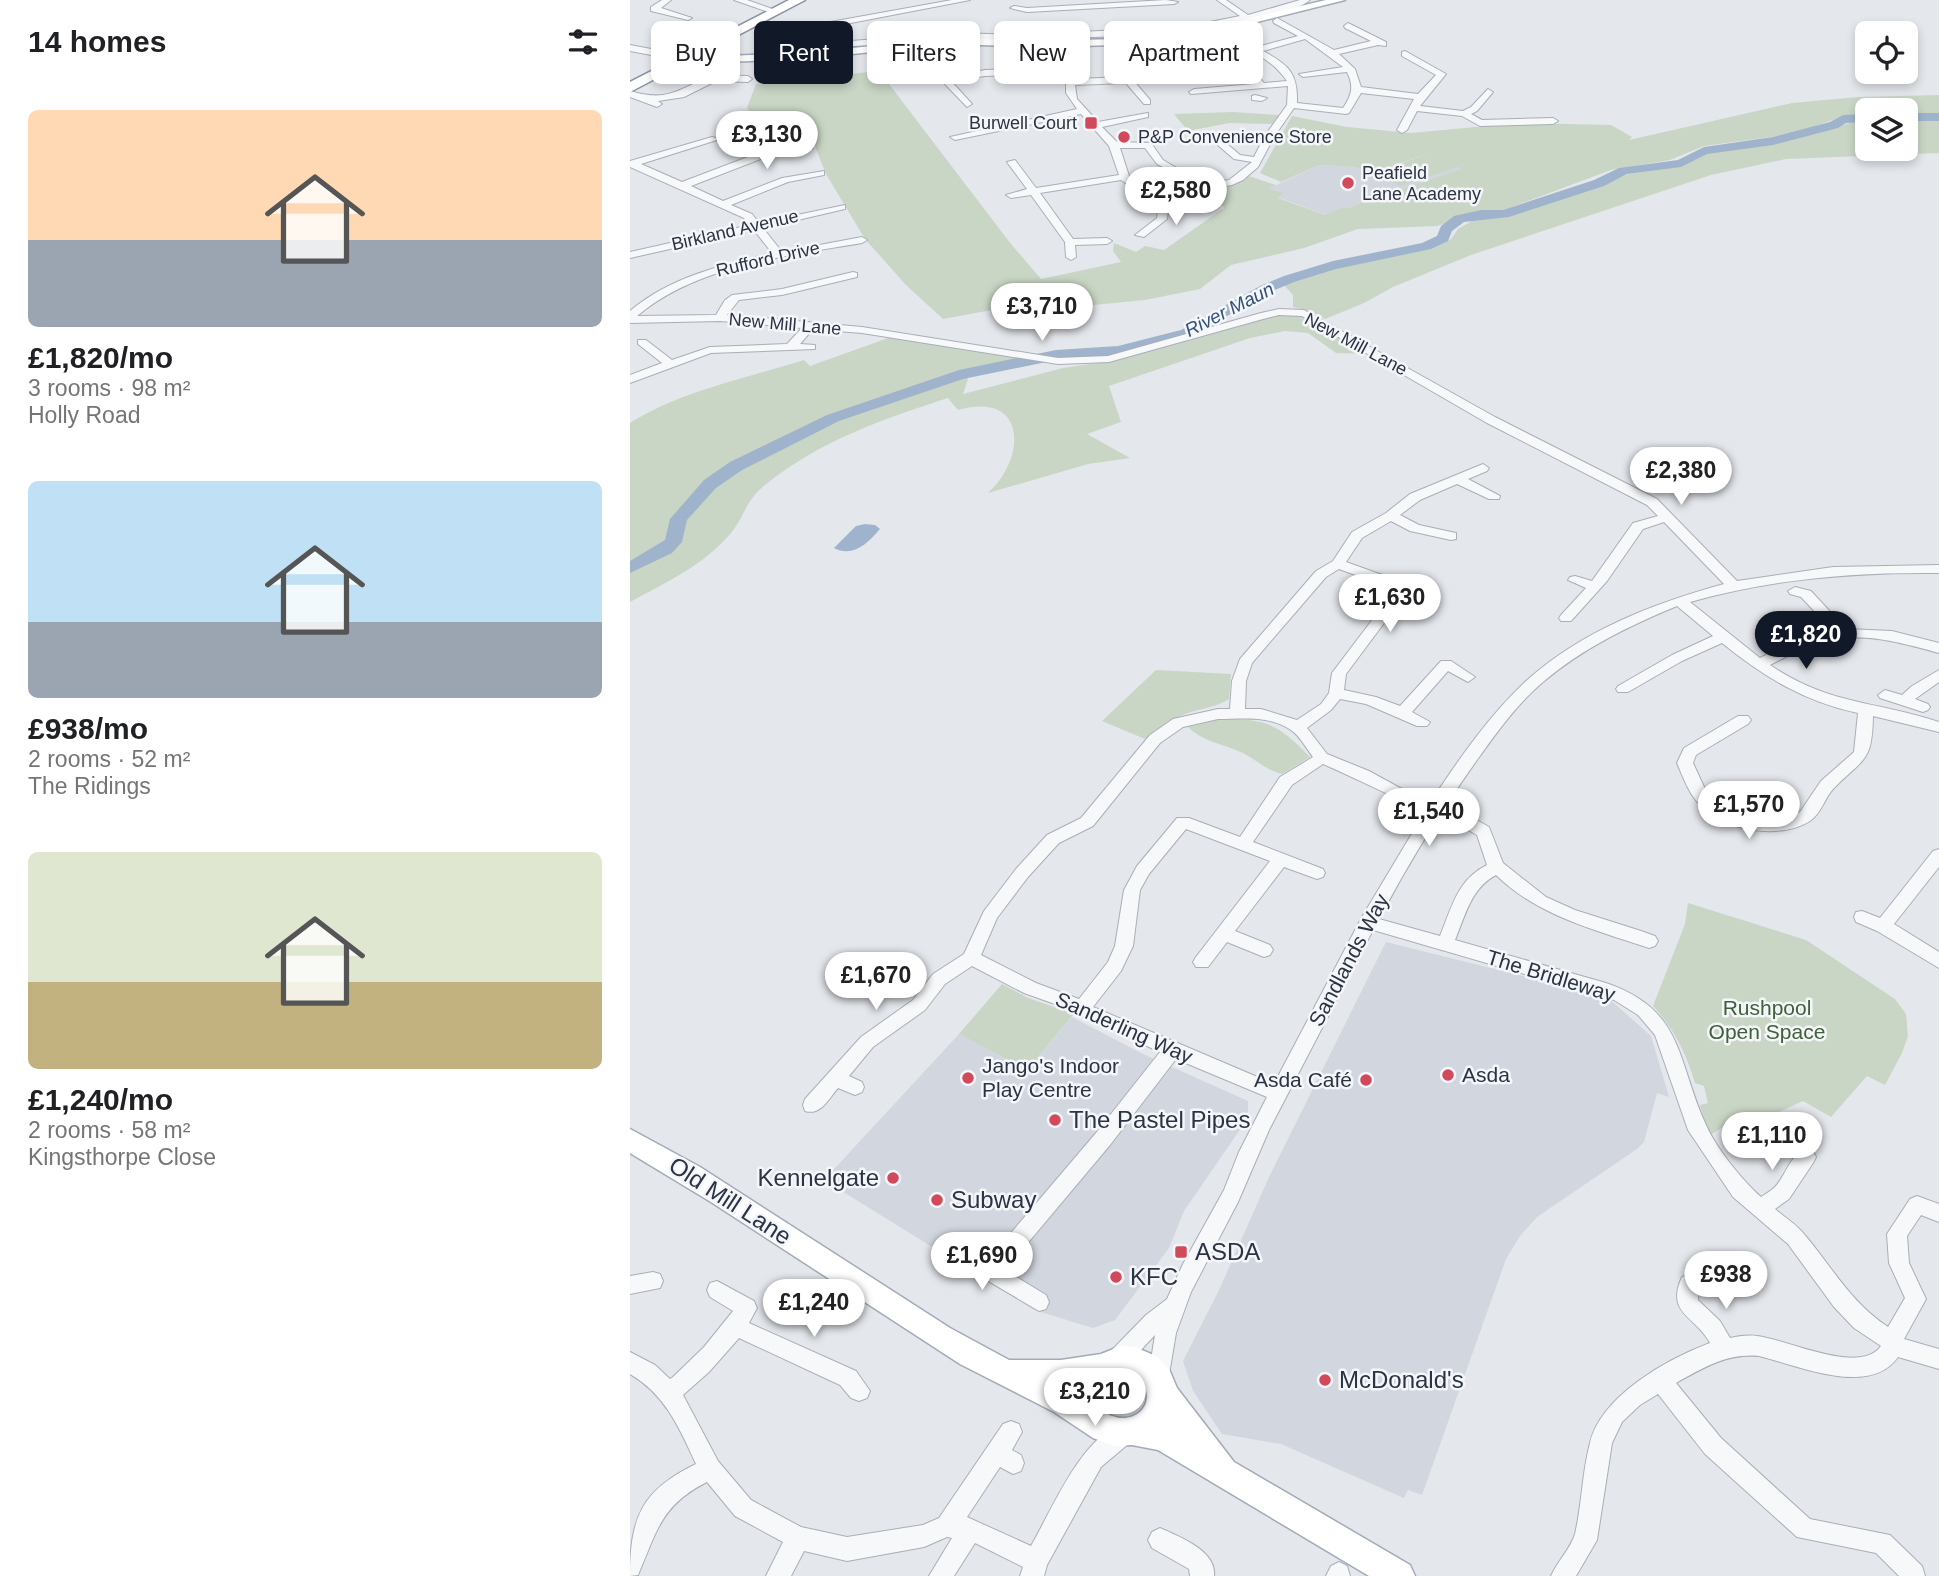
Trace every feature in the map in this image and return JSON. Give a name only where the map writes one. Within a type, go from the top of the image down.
[{"type":"highway","points":[[740,30],[799,0]]},
{"type":"highway","points":[[630,88],[651,76]]},
{"type":"main road","points":[[1243,21],[1340,0]]},
{"type":"main road","points":[[853,48],[936,42],[994,42]]},
{"type":"main road","name":"Old Mill Lane","points":[[630,1140],[682,1168],[949,1343],[1009,1372],[1092,1419],[1104,1429],[1163,1437],[1399,1576]]},
{"type":"main road","name":"Old Mill Lane","points":[[1009,1372],[1061,1373],[1109,1363],[1142,1362],[1152,1369],[1161,1387],[1226,1472]]},
{"type":"main road","points":[[1092,1419],[1085,1403],[1088,1383],[1109,1363]]},
{"type":"main road","points":[[1128,1432],[1150,1421],[1157,1413],[1161,1387]]},
{"type":"street","points":[[667,0],[654,9],[682,18]]},
{"type":"street","points":[[738,0],[777,12]]},
{"type":"street","points":[[850,21],[966,0]]},
{"type":"street","points":[[1014,8],[1027,10],[1061,4],[1174,2],[1173,0]]},
{"type":"street","points":[[1221,0],[1249,19]]},
{"type":"street","points":[[1238,21],[1299,5],[1306,0]]},
{"type":"street","points":[[1292,18],[1273,22],[1334,53],[1351,69],[1359,90]]},
{"type":"street","points":[[1334,53],[1382,44],[1348,26]]},
{"type":"street","points":[[853,47],[957,36],[994,36]]},
{"type":"street","points":[[1263,48],[1304,37]]},
{"type":"street","points":[[630,48],[651,52]]},
{"type":"street","points":[[1070,84],[1070,94],[1082,111],[1114,145],[1124,177],[1138,188],[1165,192],[1232,182],[1252,170],[1292,105],[1293,83],[1279,63],[1263,54]]},
{"type":"street","points":[[1407,58],[1442,74],[1453,73]]},
{"type":"street","points":[[1303,74],[1351,69]]},
{"type":"street","points":[[1402,130],[1420,97],[1442,74]]},
{"type":"street","points":[[648,100],[681,95],[714,78],[748,79]]},
{"type":"street","points":[[1199,93],[1293,83]]},
{"type":"street","points":[[948,84],[967,104]]},
{"type":"street","points":[[1131,84],[1147,102]]},
{"type":"street","points":[[1249,86],[1257,99]]},
{"type":"street","points":[[1292,105],[1346,111],[1359,90]]},
{"type":"street","points":[[1359,90],[1420,97]]},
{"type":"street","points":[[1464,114],[1474,109],[1488,92]]},
{"type":"street","points":[[630,94],[669,106]]},
{"type":"street","points":[[1413,108],[1464,114],[1480,123],[1537,119],[1553,121]]},
{"type":"street","points":[[955,137],[1082,111]]},
{"type":"street","points":[[1097,125],[1145,115]]},
{"type":"street","points":[[631,164],[715,139]]},
{"type":"street","points":[[1216,139],[1237,157],[1257,160]]},
{"type":"street","points":[[1114,145],[1148,145],[1160,162],[1175,170]]},
{"type":"street","points":[[682,186],[769,152],[810,146]]},
{"type":"street","points":[[1012,162],[1070,242],[1071,257]]},
{"type":"street","points":[[631,164],[748,216],[758,225],[779,255]]},
{"type":"street","points":[[724,204],[785,180],[821,173]]},
{"type":"street","points":[[1011,195],[1124,177]]},
{"type":"street","points":[[1140,235],[1162,219],[1165,192]]},
{"type":"street","name":"Birkland Avenue","points":[[630,255],[841,207]]},
{"type":"street","name":"Rufford Drive","points":[[630,318],[641,304],[703,275],[779,255],[862,240]]},
{"type":"street","points":[[1070,242],[1107,241]]},
{"type":"street","points":[[720,318],[729,302],[736,298],[782,292],[853,275]]},
{"type":"street","name":"New Mill Lane","points":[[630,318],[720,318],[811,325],[926,339],[1058,361],[1109,359],[1261,316],[1279,312],[1304,313],[1491,420],[1635,491],[1652,502],[1733,585]]},
{"type":"street","points":[[790,347],[811,325]]},
{"type":"street","points":[[642,342],[669,363]]},
{"type":"street","points":[[630,379],[697,353],[727,347],[811,347]]},
{"type":"street","points":[[1237,713],[1239,681],[1245,662],[1321,574],[1338,564],[1357,535],[1391,516],[1415,497],[1461,480],[1483,468]]},
{"type":"street","points":[[1461,480],[1494,496]]},
{"type":"street","points":[[1391,516],[1415,528],[1454,536]]},
{"type":"street","points":[[1566,618],[1595,586],[1638,526],[1667,517]]},
{"type":"street","points":[[1298,727],[1326,708],[1336,694],[1339,673],[1398,595],[1394,584],[1338,564]]},
{"type":"street","points":[[1733,585],[1809,574],[1886,568],[1939,569]]},
{"type":"street","points":[[1575,580],[1595,586]]},
{"type":"street","name":"Sandlands Way","points":[[1172,1307],[1223,1209],[1234,1195],[1249,1152],[1414,838],[1492,729],[1539,678],[1576,651],[1621,624],[1678,600],[1733,585]]},
{"type":"street","points":[[1806,591],[1842,634]]},
{"type":"street","points":[[1678,600],[1789,684],[1828,700],[1916,718],[1939,727]]},
{"type":"street","points":[[1760,664],[1809,640],[1842,634],[1906,638],[1939,648]]},
{"type":"street","points":[[1623,689],[1677,658],[1725,636]]},
{"type":"street","points":[[1402,714],[1446,664],[1468,677]]},
{"type":"street","points":[[1905,701],[1939,675]]},
{"type":"street","points":[[1336,694],[1361,695],[1422,722]]},
{"type":"street","points":[[1885,695],[1923,707]]},
{"type":"street","points":[[1743,720],[1689,752],[1685,763],[1703,799],[1711,807],[1746,822],[1770,826],[1789,824],[1807,816],[1823,788],[1842,770],[1858,760],[1863,752],[1866,709]]},
{"type":"street","points":[[812,1105],[867,1042],[919,1004],[939,979],[971,958],[990,915],[1022,873],[1053,839],[1093,816],[1155,738],[1178,723],[1210,715],[1237,713],[1261,714],[1281,719],[1298,727],[1322,758],[1363,775],[1394,792],[1434,807]]},
{"type":"street","points":[[1243,845],[1286,781],[1322,758]]},
{"type":"street","points":[[1455,815],[1482,831],[1488,839],[1491,858],[1530,895],[1549,907],[1619,928],[1649,941]]},
{"type":"street","points":[[1083,1008],[1115,966],[1124,946],[1132,890],[1143,870],[1183,822],[1317,873]]},
{"type":"street","points":[[1883,926],[1939,855]]},
{"type":"street","points":[[1202,962],[1280,860]]},
{"type":"street","points":[[1446,945],[1465,894],[1478,877],[1498,867]]},
{"type":"street","points":[[1862,917],[1883,926],[1939,961]]},
{"type":"street","name":"The Bridleway","points":[[1368,922],[1600,988],[1620,995],[1644,1010],[1663,1032],[1698,1130],[1740,1191],[1795,1238],[1854,1314],[1892,1343]]},
{"type":"street","points":[[1224,933],[1264,950]]},
{"type":"street","name":"Sanderling Way","points":[[971,958],[1030,988],[1083,1008],[1172,1050],[1279,1094]]},
{"type":"street","points":[[990,1273],[1103,1139],[1172,1050]]},
{"type":"street","points":[[836,1078],[855,1087]]},
{"type":"street","points":[[1760,1208],[1782,1193],[1806,1157]]},
{"type":"street","points":[[1563,1576],[1585,1540],[1601,1441],[1614,1415],[1632,1398],[1660,1380],[1711,1352],[1724,1348],[1758,1346],[1811,1360],[1857,1368],[1876,1365],[1891,1352],[1892,1343],[1916,1299],[1899,1263],[1897,1234],[1916,1205],[1939,1213]]},
{"type":"street","points":[[946,1246],[1039,1303]]},
{"type":"street","points":[[630,1285],[653,1282]]},
{"type":"street","points":[[669,1393],[696,1371],[736,1327],[747,1308],[717,1290]]},
{"type":"street","points":[[1684,1300],[1713,1328],[1724,1348]]},
{"type":"street","points":[[1109,1363],[1172,1307]]},
{"type":"street","points":[[1161,1387],[1160,1358],[1172,1307]]},
{"type":"street","points":[[736,1327],[848,1378],[859,1391]]},
{"type":"street","points":[[1892,1343],[1939,1359]]},
{"type":"street","points":[[630,1362],[647,1372],[669,1393],[683,1413],[710,1469],[743,1508],[798,1538],[847,1549],[924,1536],[947,1525],[1005,1458],[1011,1432]]},
{"type":"street","points":[[1660,1380],[1713,1446],[1805,1529],[1882,1543],[1913,1576]]},
{"type":"street","points":[[1092,1419],[1093,1460]]},
{"type":"street","points":[[947,1525],[971,1529],[1034,1569],[1093,1460],[1128,1432]]},
{"type":"street","points":[[630,1567],[654,1509],[677,1485],[710,1469]]},
{"type":"street","points":[[940,1576],[971,1529]]},
{"type":"street","points":[[778,1576],[798,1538]]},
{"type":"street","points":[[1160,1541],[1196,1561],[1203,1568],[1202,1576]]},
{"type":"shaded area","name":"Peafield Lane Academy","points":[[1431,153],[1462,169],[1399,190],[1383,190],[1353,207],[1342,208],[1326,215],[1277,197],[1282,194],[1268,189],[1319,165],[1354,167],[1372,172]]},
{"type":"shaded area","points":[[1386,942],[1607,997],[1651,1036],[1669,1097],[1657,1093],[1644,1142],[1637,1149],[1537,1217],[1520,1236],[1506,1259],[1422,1495],[1408,1490],[1404,1498],[1281,1444],[1222,1434],[1193,1391],[1183,1361],[1220,1288],[1269,1177]]},
{"type":"shaded area","points":[[1072,1017],[1143,1054],[1248,1101],[1248,1118],[1184,1211],[1169,1248],[1115,1320],[1093,1328],[1034,1310],[824,1180],[959,1034],[1027,1070]]},
{"type":"green space","points":[[867,72],[867,84],[889,84],[1011,244],[1041,279],[1121,262],[1113,251],[1114,243],[1136,252],[1145,246],[1164,250],[1224,208],[1210,189],[1234,184],[1249,176],[1276,185],[1269,189],[1283,193],[1278,198],[1325,215],[1353,207],[1383,190],[1399,190],[1461,169],[1458,167],[1400,186],[1376,173],[1431,153],[1372,172],[1354,167],[1319,165],[1281,182],[1260,173],[1292,116],[1347,127],[1411,133],[1519,123],[1611,125],[1632,137],[1629,140],[1792,103],[1858,97],[1939,95],[1939,115],[1918,116],[1918,98],[1855,98],[1855,116],[1841,117],[1793,134],[1704,146],[1670,160],[1611,170],[1504,210],[1483,211],[1437,226],[1358,229],[1304,248],[1231,265],[1200,289],[1145,300],[1062,308],[1020,317],[1017,310],[1053,303],[1052,299],[943,319],[906,285],[865,239],[826,174],[814,144],[800,125],[763,120],[747,108],[756,84],[853,84],[853,74]]},
{"type":"green space","points":[[1232,112],[1279,115],[1272,124],[1229,123],[1188,131],[1174,114]]},
{"type":"green space","points":[[1918,119],[1939,119],[1939,153],[1918,154]]},
{"type":"green space","points":[[1855,122],[1855,156],[1786,159],[1711,175],[1471,255],[1325,319],[1293,307],[1293,295],[1283,284],[1334,268],[1429,248],[1451,239],[1458,229],[1472,221],[1507,217],[1629,174],[1681,166],[1706,151],[1772,142]]},
{"type":"green space","points":[[1298,314],[1373,354],[1336,353],[1308,333],[1285,331],[1250,338],[1109,386],[1121,422],[1087,434],[1130,458],[1088,464],[988,493],[1001,479],[1014,446],[1014,431],[1008,418],[997,410],[981,406],[958,410],[948,398],[923,406],[830,443],[786,469],[758,491],[731,533],[709,554],[684,572],[630,602],[630,423],[671,402],[804,360],[810,366],[891,337],[925,339],[1025,359],[958,373],[968,379],[963,394],[1063,368],[1111,361],[1269,315]]},
{"type":"green space","points":[[1156,670],[1231,674],[1229,699],[1180,716],[1145,739],[1102,721]]},
{"type":"green space","points":[[1221,719],[1250,720],[1271,726],[1289,737],[1310,757],[1282,774],[1243,753],[1200,736],[1188,727]]},
{"type":"green space","name":"Rushpool Open Space","points":[[1688,903],[1806,940],[1895,999],[1906,1014],[1908,1036],[1885,1085],[1867,1076],[1831,1117],[1803,1101],[1777,1113],[1765,1132],[1753,1141],[1733,1120],[1709,1136],[1700,1105],[1708,1103],[1704,1086],[1695,1083],[1679,1042],[1653,1006],[1685,924]]},
{"type":"green space","points":[[1002,984],[1028,998],[1074,1014],[1027,1070],[959,1034]]},
{"type":"water","points":[[875,525],[880,529],[860,548],[841,551],[834,548],[856,526]]},
{"type":"waterway","name":"River Maun","points":[[1918,117],[1939,117]]},
{"type":"waterway","name":"River Maun","points":[[630,568],[666,549],[673,542],[679,519],[710,484],[736,466],[833,418],[959,375],[1056,355],[1118,351],[1186,333],[1265,289],[1289,279],[1333,265],[1426,246],[1443,238],[1446,229],[1459,219],[1481,214],[1504,214],[1599,183],[1624,171],[1681,163],[1704,151],[1773,141],[1834,125],[1843,119],[1855,118]]},
{"type":"place","name":"Burwell Court","points":[[1091,123]]},
{"type":"place","name":"P&P Convenience Store","points":[[1124,137]]},
{"type":"place","name":"Peafield Lane Academy","points":[[1348,183]]},
{"type":"place","name":"Asda","points":[[1448,1075]]},
{"type":"place","name":"Jango's Indoor Play Centre","points":[[968,1078]]},
{"type":"place","name":"Asda Café","points":[[1366,1080]]},
{"type":"place","name":"The Pastel Pipes","points":[[1055,1120]]},
{"type":"place","name":"Kennelgate","points":[[893,1178]]},
{"type":"place","name":"Subway","points":[[937,1200]]},
{"type":"place","name":"ASDA","points":[[1181,1252]]},
{"type":"place","name":"KFC","points":[[1116,1277]]},
{"type":"place","name":"McDonald's","points":[[1325,1380]]}]
